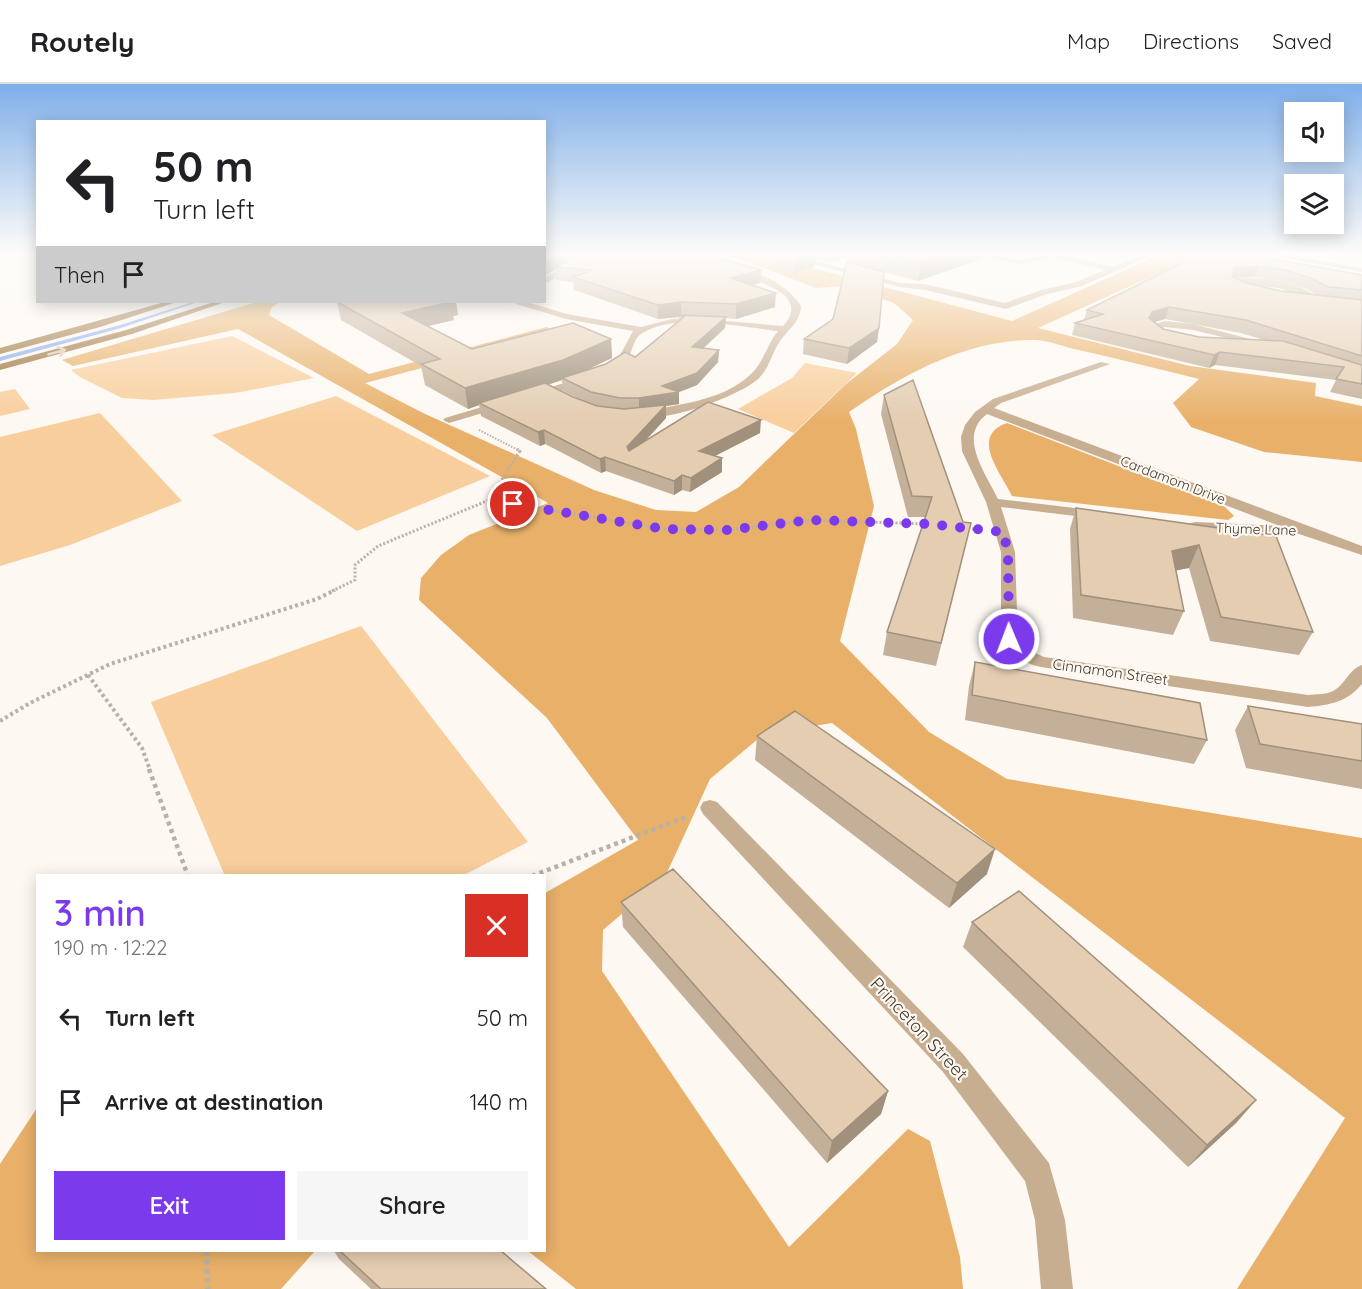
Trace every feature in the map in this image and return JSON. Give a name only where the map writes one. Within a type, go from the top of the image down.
[{"type":"main road","points":[[0,351],[144,310]]},
{"type":"main road","points":[[0,367],[119,335],[195,310]]},
{"type":"street","points":[[547,310],[641,330],[686,321],[785,329]]},
{"type":"street","points":[[634,417],[684,408],[738,387],[765,365],[775,341],[797,314],[797,310]]},
{"type":"street","points":[[1279,348],[1246,349],[1199,344],[1164,338],[1156,334],[1152,328],[1165,324],[1183,325],[1279,348],[1289,352]]},
{"type":"street","points":[[449,420],[598,374],[622,359],[630,349],[631,338],[641,330]]},
{"type":"street","name":"Cinnamon Street","points":[[1105,364],[997,401],[985,409],[970,425],[967,437],[968,451],[993,502],[1008,552],[1009,639],[1013,647],[1025,656],[1041,662],[1308,701],[1329,700],[1347,692],[1362,671]]},
{"type":"street","points":[[548,390],[566,398]]},
{"type":"street","name":"Cardamom Drive","points":[[985,409],[1362,551]]},
{"type":"street","points":[[993,502],[1110,516]]},
{"type":"street","name":"Thyme Lane","points":[[1181,524],[1261,531],[1305,531]]},
{"type":"street","name":"Princeton Street","points":[[710,808],[953,1063],[1038,1174],[1050,1220],[1057,1289]]},
{"type":"path","points":[[471,426],[520,451],[489,500]]},
{"type":"path","points":[[0,721],[30,703],[110,664],[317,599],[355,580],[355,565],[378,546],[489,500],[664,529],[727,530],[811,520],[928,524]]},
{"type":"path","points":[[960,528],[1003,532]]},
{"type":"path","points":[[88,675],[142,747],[187,874]]},
{"type":"path","points":[[537,874],[710,808]]},
{"type":"path","points":[[206,1252],[208,1289]]},
{"type":"shaded area","points":[[229,310],[271,310],[269,315],[369,374],[547,327],[555,333],[365,383],[423,413],[594,490],[656,510],[696,512],[739,487],[846,384],[897,344],[913,320],[902,310],[972,310],[1012,321],[1036,310],[1077,310],[1038,328],[1190,366],[1316,383],[1315,396],[1362,406],[1362,462],[1264,452],[1191,427],[1173,403],[1199,379],[1050,342],[1009,341],[984,346],[936,362],[891,385],[849,412],[856,429],[874,506],[840,641],[929,732],[1007,779],[1362,838],[1362,1289],[1237,1289],[1345,1118],[832,723],[764,734],[710,779],[665,877],[603,930],[602,971],[789,1247],[908,1129],[930,1141],[960,1257],[963,1289],[576,1289],[529,1252],[546,1252],[546,892],[638,840],[547,718],[419,600],[421,578],[441,555],[469,535],[548,503],[238,329],[73,366],[62,360]]},
{"type":"shaded area","points":[[232,336],[314,378],[235,393],[153,400],[122,398],[80,377],[71,370]]},
{"type":"shaded area","points":[[805,363],[857,373],[794,433],[738,409],[792,378]]},
{"type":"shaded area","points":[[15,389],[30,409],[0,416],[0,392]]},
{"type":"shaded area","points":[[336,396],[490,476],[357,531],[212,435]]},
{"type":"shaded area","points":[[100,413],[182,501],[70,545],[0,566],[0,437]]},
{"type":"shaded area","points":[[1007,423],[1225,507],[1234,516],[1228,520],[1012,496],[991,456],[989,446],[990,437],[996,429]]},
{"type":"shaded area","points":[[361,626],[528,842],[466,874],[224,874],[151,702]]},
{"type":"shaded area","points":[[36,1110],[36,1252],[314,1252],[281,1289],[0,1289],[0,1164]]},
{"type":"building","points":[[352,310],[414,310],[402,313],[472,349],[573,323],[611,339],[563,360],[465,388],[421,364],[440,359]]},
{"type":"building","points":[[835,310],[881,310],[879,328],[849,348],[804,339],[833,319]]},
{"type":"building","points":[[1088,310],[1158,310],[1152,312],[1149,318],[1163,329],[1199,337],[1283,341],[1362,365],[1362,384],[1336,379],[1344,367],[1220,352],[1214,355],[1075,323],[1103,314]]},
{"type":"building","points":[[1188,310],[1362,310],[1362,356],[1246,320]]},
{"type":"building","points":[[679,315],[726,317],[692,347],[719,350],[697,373],[662,386],[679,392],[639,398],[620,398],[591,392],[562,378],[606,364],[625,352],[635,357],[684,317]]},
{"type":"building","points":[[913,380],[963,522],[971,523],[941,643],[887,632],[932,497],[912,496],[884,395]]},
{"type":"building","points":[[545,383],[597,406],[624,409],[666,405],[627,447],[629,451],[708,402],[761,420],[699,451],[722,458],[691,478],[682,475],[674,481],[605,457],[600,459],[544,430],[538,432],[479,403]]},
{"type":"building","points":[[1076,508],[1276,536],[1313,632],[1221,617],[1199,545],[1172,551],[1184,611],[1081,595]]},
{"type":"building","points":[[975,662],[1200,703],[1207,740],[972,695]]},
{"type":"building","points":[[1248,706],[1362,724],[1362,761],[1260,744]]},
{"type":"building","points":[[795,711],[995,849],[957,883],[757,736]]},
{"type":"building","points":[[673,869],[888,1091],[832,1141],[621,902]]},
{"type":"building","points":[[1019,891],[1256,1100],[1207,1145],[972,922]]},
{"type":"building","points":[[341,1252],[502,1252],[546,1289],[381,1289]]},
{"type":"waterway","points":[[0,359],[119,327],[171,310]]},
{"type":"route","points":[[513,504],[664,529],[727,530],[811,520],[928,524],[1003,532],[1008,552],[1009,639]]}]
